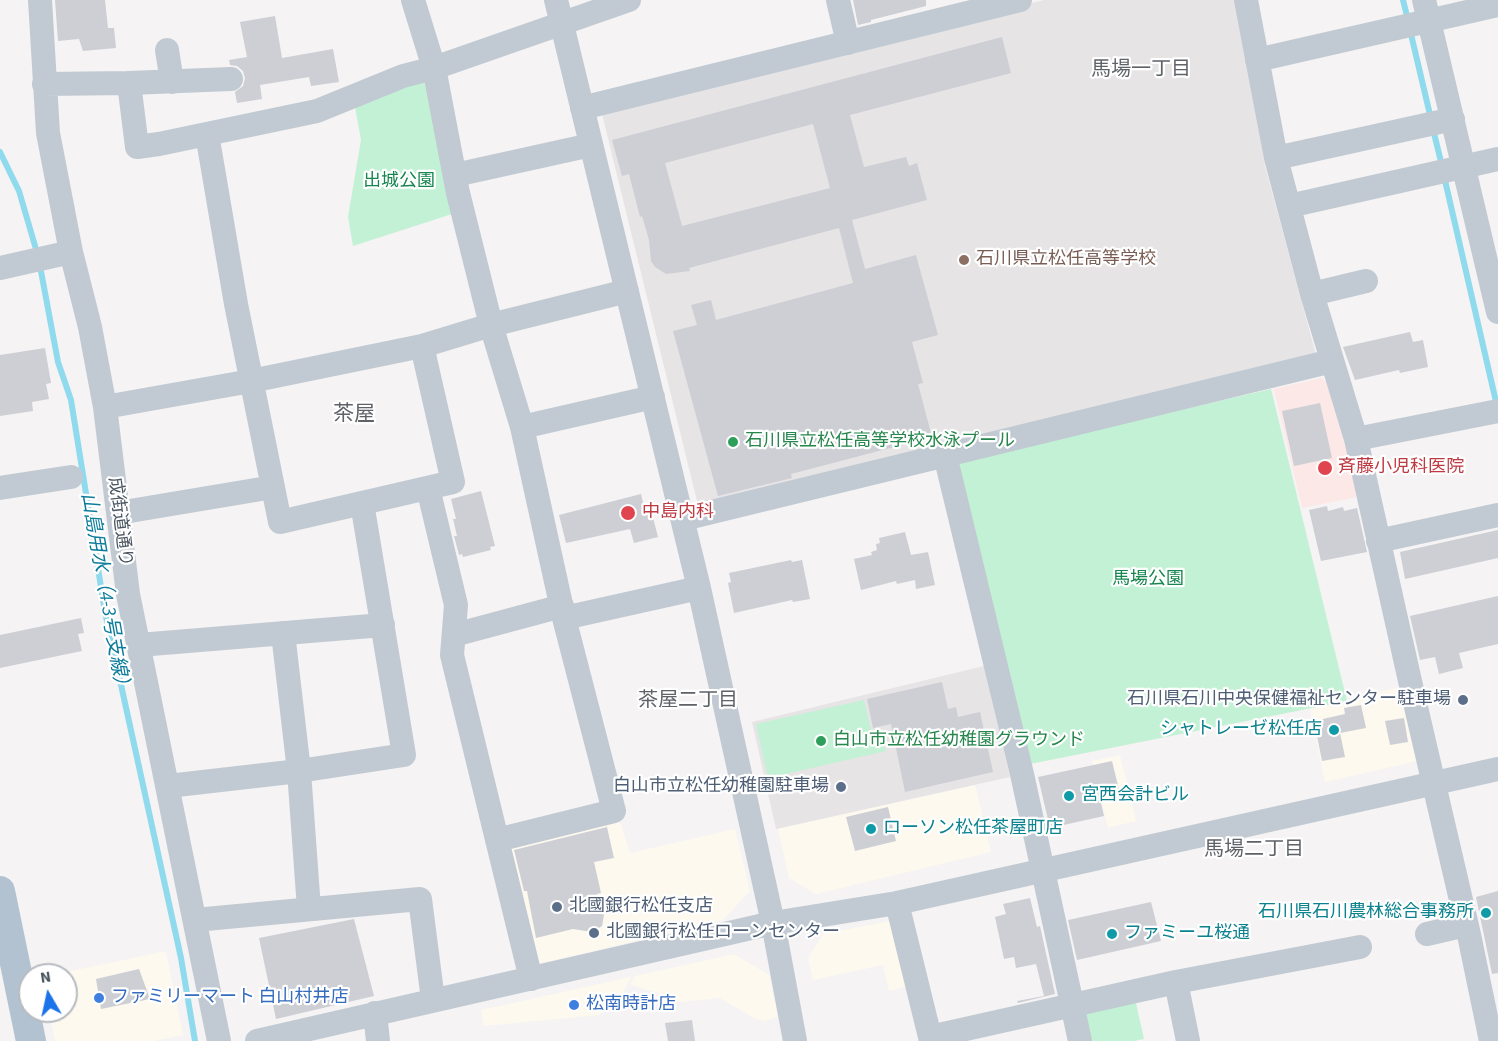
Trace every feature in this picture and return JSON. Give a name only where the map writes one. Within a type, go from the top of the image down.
[{"type":"main road","points":[[2,909],[31,1041]]},
{"type":"street","name":"成街道通り","points":[[40,0],[48,133],[105,407],[128,594],[219,1041]]},
{"type":"street","points":[[413,0],[434,68],[455,175],[491,326],[522,427],[563,612],[614,810],[497,840]]},
{"type":"street","points":[[556,0],[699,588],[773,923],[795,1041]]},
{"type":"street","points":[[129,83],[137,147],[317,111],[403,76],[434,68],[629,0]]},
{"type":"street","points":[[838,0],[848,43]]},
{"type":"street","points":[[582,108],[848,43],[941,9],[1020,0]]},
{"type":"street","points":[[1246,0],[1276,158],[1311,294],[1356,439],[1491,1041]]},
{"type":"street","points":[[1257,60],[1417,18],[1498,5]]},
{"type":"street","points":[[1417,18],[1448,170],[1492,262],[1498,312]]},
{"type":"street","points":[[167,50],[172,82]]},
{"type":"street","points":[[44,84],[231,80]]},
{"type":"street","points":[[1276,158],[1437,123]]},
{"type":"street","points":[[207,134],[251,381],[280,522],[453,482],[422,346]]},
{"type":"street","points":[[455,175],[591,145]]},
{"type":"street","points":[[1289,206],[1498,159]]},
{"type":"street","points":[[0,268],[71,252]]},
{"type":"street","points":[[1311,294],[1366,281]]},
{"type":"street","points":[[105,407],[251,381],[422,346],[627,291]]},
{"type":"street","points":[[683,519],[1332,361]]},
{"type":"street","points":[[522,427],[652,398]]},
{"type":"street","points":[[1356,439],[1493,412]]},
{"type":"street","points":[[945,455],[1044,870],[1080,1041]]},
{"type":"street","points":[[0,488],[71,477]]},
{"type":"street","points":[[118,513],[273,487]]},
{"type":"street","points":[[428,488],[456,605],[452,655],[531,979]]},
{"type":"street","points":[[168,786],[299,771],[404,755],[362,503]]},
{"type":"street","points":[[1378,541],[1498,516]]},
{"type":"street","points":[[454,635],[563,612],[699,588]]},
{"type":"street","points":[[139,645],[383,625]]},
{"type":"street","points":[[283,633],[299,771],[309,909]]},
{"type":"street","points":[[257,1041],[773,923],[897,903],[1498,770]]},
{"type":"street","points":[[195,920],[420,899],[433,1000]]},
{"type":"street","points":[[897,903],[930,1039],[1176,982],[1360,947]]},
{"type":"street","points":[[1427,934],[1466,925]]},
{"type":"street","points":[[1176,982],[1188,1041]]},
{"type":"street","points":[[375,1013],[378,1041]]},
{"type":"shaded area","name":"石川県立松任高等学校","points":[[1044,0],[1237,0],[1265,166],[1316,355],[698,505],[602,114]]},
{"type":"shaded area","name":"斉藤小児科医院","points":[[1321,378],[1337,391],[1362,496],[1302,508],[1274,389]]},
{"type":"shaded area","points":[[984,666],[1010,777],[776,829],[752,722]]},
{"type":"shaded area","points":[[1405,686],[1422,760],[1325,782],[1310,709]]},
{"type":"shaded area","points":[[1120,755],[1136,821],[1108,828],[1092,761]]},
{"type":"shaded area","points":[[975,785],[991,852],[816,894],[789,878],[778,829]]},
{"type":"shaded area","name":"北國銀行松任支店","points":[[618,815],[630,853],[735,829],[750,891],[723,920],[538,964],[509,842]]},
{"type":"shaded area","points":[[895,920],[909,986],[889,991],[883,965],[813,980],[808,958],[823,934]]},
{"type":"shaded area","points":[[166,951],[183,1035],[154,1041],[55,1041],[51,1023],[78,1023],[78,970]]},
{"type":"shaded area","points":[[734,954],[769,975],[778,1017],[763,1021],[720,998],[680,1002],[630,985],[635,976]]},
{"type":"shaded area","name":"松南時計店","points":[[631,977],[621,996],[599,1015],[484,1026],[481,1010]]},
{"type":"green space","name":"出城公園","points":[[422,71],[452,214],[353,246],[348,217],[361,140],[353,96]]},
{"type":"green space","name":"馬場公園","points":[[1271,389],[1347,701],[1030,764],[955,462]]},
{"type":"green space","name":"白山市立松任幼稚園グラウンド","points":[[864,700],[871,730],[880,729],[886,751],[768,778],[756,724]]},
{"type":"green space","points":[[1135,999],[1144,1039],[1091,1041],[1084,1010]]},
{"type":"building","points":[[55,0],[105,0],[108,28],[114,28],[116,48],[83,51],[79,39],[58,41]]},
{"type":"building","points":[[853,0],[926,0],[926,6],[858,25]]},
{"type":"building","points":[[275,16],[282,58],[333,49],[339,82],[311,86],[309,77],[260,85],[262,99],[237,103],[235,92],[243,86],[245,78],[243,71],[237,66],[230,65],[229,60],[247,57],[240,22]]},
{"type":"building","name":"石川県立松任高等学校","points":[[1002,37],[1011,73],[850,115],[864,167],[906,157],[909,166],[917,163],[927,200],[852,220],[865,269],[916,255],[938,335],[912,342],[923,383],[918,384],[932,437],[791,474],[792,478],[718,496],[673,331],[697,325],[691,305],[711,300],[716,320],[853,283],[839,228],[689,268],[690,271],[666,274],[655,267],[651,261],[649,240],[642,216],[640,217],[629,174],[622,176],[612,140]],"holes":[[[813,124],[830,188],[682,226],[665,163]]]},
{"type":"building","points":[[1410,332],[1413,342],[1423,340],[1428,367],[1400,373],[1399,370],[1355,380],[1343,347]]},
{"type":"building","points":[[45,348],[51,383],[46,384],[49,399],[32,402],[33,411],[0,416],[0,355]]},
{"type":"building","name":"斉藤小児科医院","points":[[1320,403],[1332,458],[1294,466],[1282,411]]},
{"type":"building","points":[[481,491],[495,546],[490,547],[491,550],[463,557],[462,554],[459,555],[454,536],[457,536],[453,519],[456,519],[451,499]]},
{"type":"building","points":[[641,494],[645,511],[651,510],[658,537],[634,543],[630,529],[566,543],[559,515]]},
{"type":"building","points":[[1327,506],[1328,511],[1343,507],[1344,511],[1357,508],[1367,552],[1321,561],[1309,510]]},
{"type":"building","points":[[1498,530],[1498,558],[1405,579],[1400,552]]},
{"type":"building","points":[[905,532],[911,555],[928,552],[935,585],[916,589],[915,580],[897,584],[896,581],[861,590],[854,559],[872,555],[871,552],[877,550],[876,544],[880,543],[879,538]]},
{"type":"building","points":[[791,560],[792,562],[802,560],[810,599],[793,602],[792,600],[734,613],[728,583],[731,582],[729,573]]},
{"type":"building","points":[[1498,596],[1498,644],[1459,653],[1463,668],[1439,674],[1435,657],[1420,660],[1410,616]]},
{"type":"building","points":[[81,618],[84,633],[78,634],[82,651],[0,668],[0,635]]},
{"type":"building","points":[[942,682],[948,709],[956,707],[958,717],[980,712],[993,772],[905,792],[891,724],[873,728],[867,699]]},
{"type":"building","name":"シャトレーゼ松任店","points":[[1361,705],[1366,728],[1340,733],[1345,757],[1322,761],[1314,721],[1345,714],[1344,708]]},
{"type":"building","points":[[1404,718],[1408,742],[1390,745],[1385,721]]},
{"type":"building","name":"宮西会計ビル","points":[[1112,761],[1121,798],[1101,803],[1104,816],[1050,828],[1038,777]]},
{"type":"building","name":"ローソン松任茶屋町店","points":[[888,807],[896,841],[855,851],[846,817]]},
{"type":"building","points":[[607,827],[614,858],[594,862],[601,893],[597,894],[604,915],[602,926],[592,932],[573,929],[536,938],[527,891],[524,891],[514,850]]},
{"type":"building","name":"石川県石川農林総合事務所","points":[[1498,891],[1498,973],[1492,974],[1476,897]]},
{"type":"building","points":[[1030,898],[1037,927],[1040,926],[1055,994],[1018,1003],[1017,1001],[1044,996],[1036,964],[1016,968],[1014,957],[1004,959],[995,917],[1006,914],[1003,904]]},
{"type":"building","name":"ファミーユ桜通","points":[[1151,902],[1161,941],[1077,960],[1068,920]]},
{"type":"building","points":[[354,919],[374,996],[276,1019],[259,938]]},
{"type":"building","points":[[139,969],[150,999],[101,1009],[96,979]]},
{"type":"building","points":[[692,1020],[695,1041],[668,1041],[665,1023]]},
{"type":"waterway","points":[[1403,0],[1408,20]]},
{"type":"waterway","points":[[1410,30],[1431,119]]},
{"type":"waterway","points":[[1433,129],[1442,166]]},
{"type":"waterway","name":"山島用水（4-3号支線）","points":[[0,152],[19,191],[38,256]]},
{"type":"waterway","points":[[1444,176],[1497,406]]},
{"type":"waterway","name":"山島用水（4-3号支線）","points":[[40,266],[58,362],[71,400],[105,612],[181,958],[195,1041]]},
{"type":"place","name":"石川県立松任高等学校","points":[[964,260]]},
{"type":"place","name":"石川県立松任高等学校水泳プール","points":[[733,442]]},
{"type":"place","name":"斉藤小児科医院","points":[[1325,468]]},
{"type":"place","name":"中島内科","points":[[628,513]]},
{"type":"place","name":"石川県石川中央保健福祉センター駐車場","points":[[1463,700]]},
{"type":"place","name":"シャトレーゼ松任店","points":[[1334,730]]},
{"type":"place","name":"白山市立松任幼稚園グラウンド","points":[[821,741]]},
{"type":"place","name":"白山市立松任幼稚園駐車場","points":[[841,787]]},
{"type":"place","name":"宮西会計ビル","points":[[1069,796]]},
{"type":"place","name":"ローソン松任茶屋町店","points":[[871,829]]},
{"type":"place","name":"北國銀行松任支店","points":[[557,907]]},
{"type":"place","name":"石川県石川農林総合事務所","points":[[1486,913]]},
{"type":"place","name":"北國銀行松任ローンセンター","points":[[594,933]]},
{"type":"place","name":"ファミーユ桜通","points":[[1112,934]]},
{"type":"place","name":"ファミリーマート 白山村井店","points":[[99,998]]},
{"type":"place","name":"松南時計店","points":[[574,1005]]},
{"type":"district","name":"馬場一丁目","points":[[1141,71]]},
{"type":"district","name":"茶屋","points":[[354,415]]},
{"type":"district","name":"茶屋二丁目","points":[[688,702]]},
{"type":"district","name":"馬場二丁目","points":[[1254,851]]}]
